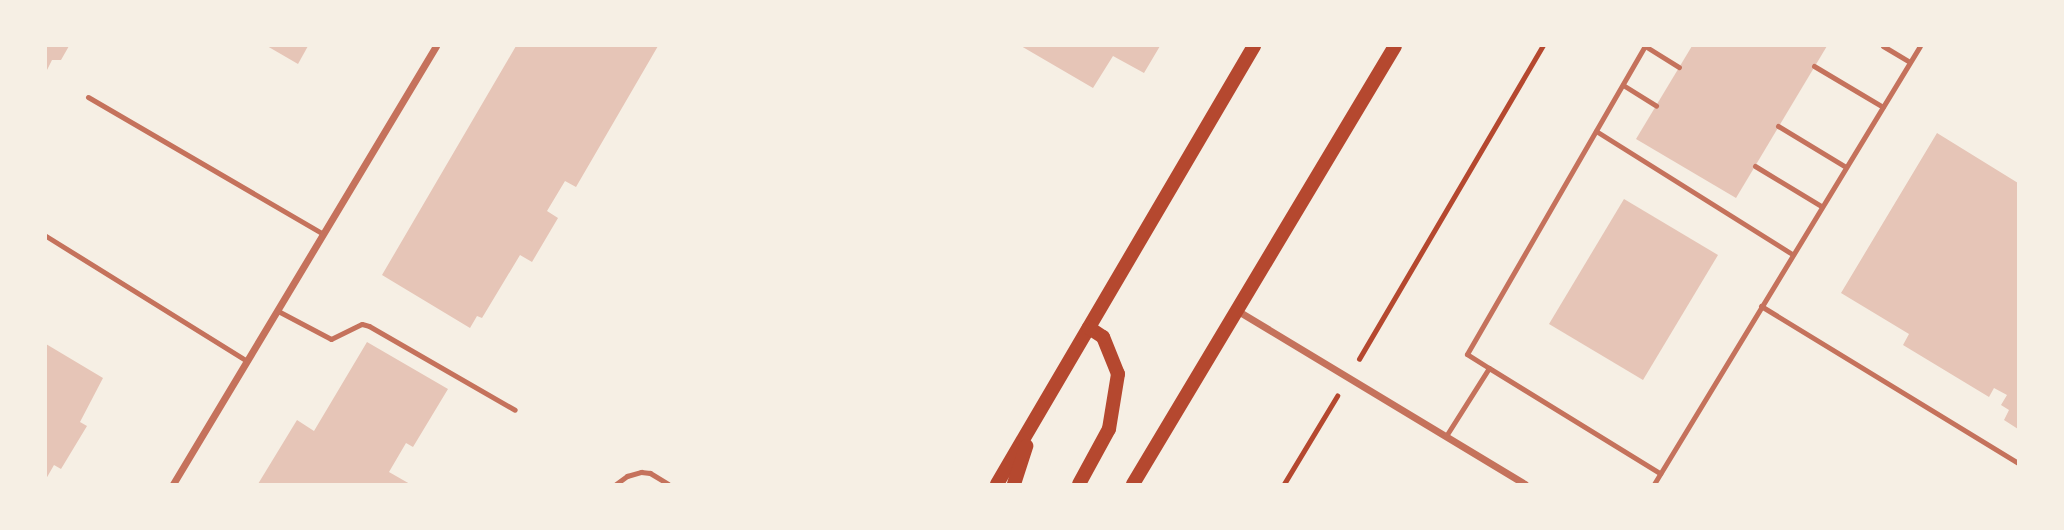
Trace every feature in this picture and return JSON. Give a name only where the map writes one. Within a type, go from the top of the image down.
[{"type":"main road","points":[[997,485],[1254,46]]},
{"type":"main road","points":[[1133,485],[1395,46]]},
{"type":"main road","points":[[1079,485],[1109,429],[1118,374],[1103,337],[1089,328]]},
{"type":"main road","points":[[1014,485],[1031,428]]},
{"type":"street","points":[[173,485],[436,46]]},
{"type":"street","points":[[1238,311],[1525,485]]},
{"type":"lane","points":[[1660,473],[1467,354],[1645,46],[1679,67]]},
{"type":"lane","points":[[1882,46],[1910,62]]},
{"type":"lane","points":[[1654,485],[1920,46]]},
{"type":"lane","points":[[1814,66],[1883,107]]},
{"type":"lane","points":[[1623,85],[1656,106]]},
{"type":"lane","points":[[88,97],[323,234]]},
{"type":"lane","points":[[1778,126],[1846,167]]},
{"type":"lane","points":[[1595,131],[1792,254]]},
{"type":"lane","points":[[1755,166],[1821,206]]},
{"type":"lane","points":[[46,236],[247,361]]},
{"type":"lane","points":[[1761,306],[2018,463]]},
{"type":"lane","points":[[278,311],[331,339],[362,324],[369,326],[515,410]]},
{"type":"lane","points":[[1446,436],[1489,368]]},
{"type":"lane","points":[[616,485],[627,476],[640,472],[650,473],[668,485]]},
{"type":"path","points":[[1284,485],[1543,46]]},
{"type":"building","points":[[46,46],[69,46],[61,60],[52,60],[46,72]]},
{"type":"building","points":[[267,46],[308,46],[298,64]]},
{"type":"building","points":[[516,46],[658,46],[576,187],[565,181],[547,211],[558,218],[532,262],[520,255],[482,318],[477,316],[470,328],[382,275]]},
{"type":"building","points":[[1021,46],[1160,46],[1144,73],[1113,56],[1093,88]]},
{"type":"building","points":[[1692,46],[1827,46],[1736,198],[1636,139]]},
{"type":"building","points":[[1937,133],[2018,183],[2018,429],[2004,420],[2009,410],[2001,405],[2007,395],[1994,388],[1989,397],[1903,345],[1909,334],[1841,293]]},
{"type":"building","points":[[1624,199],[1718,255],[1643,380],[1549,324]]},
{"type":"building","points":[[367,342],[448,389],[413,447],[406,443],[389,472],[410,484],[258,484],[297,420],[314,431]]},
{"type":"building","points":[[46,344],[103,378],[80,422],[87,426],[61,469],[54,465],[46,479]]}]
